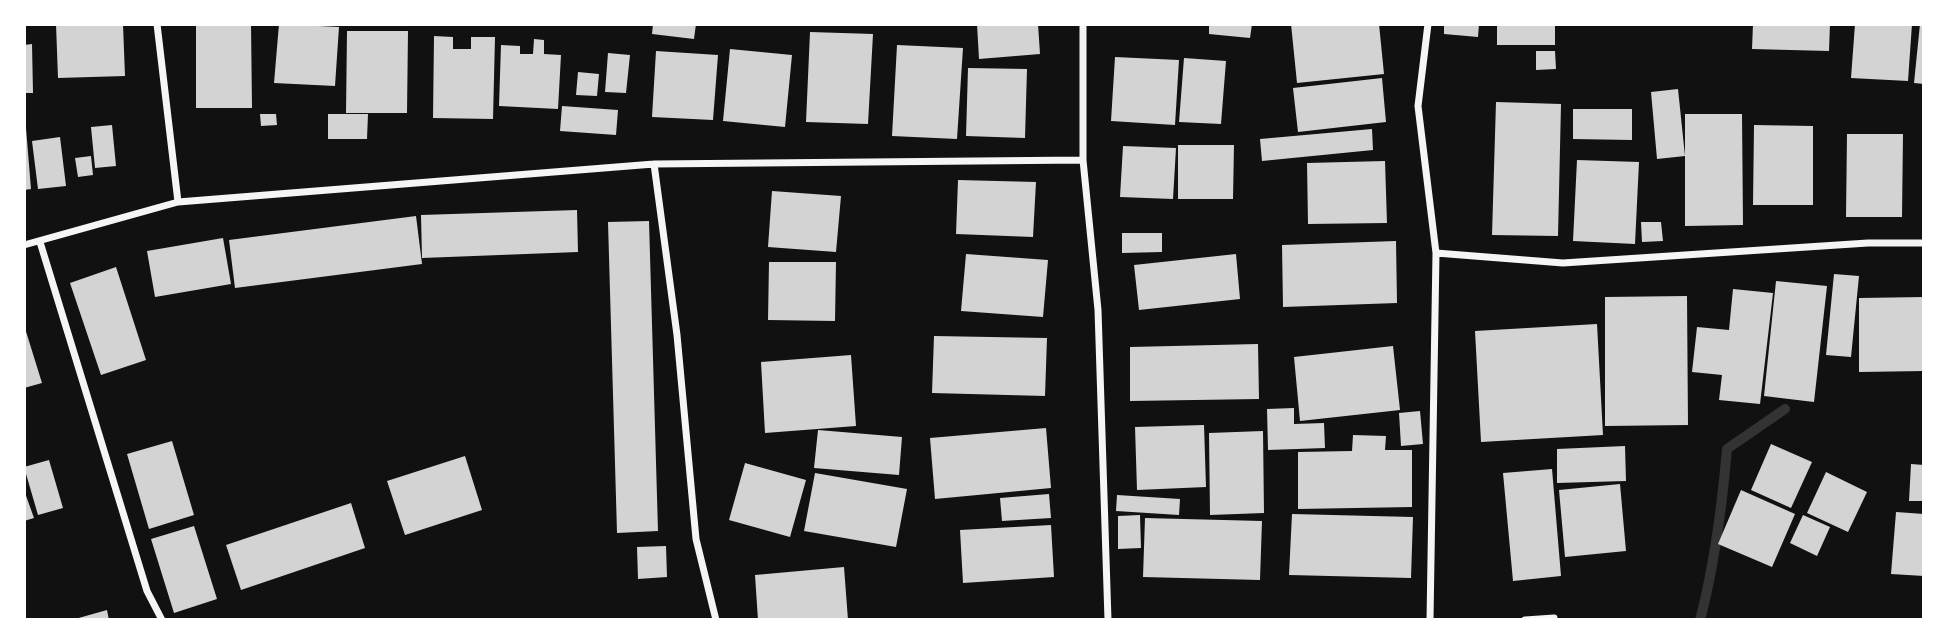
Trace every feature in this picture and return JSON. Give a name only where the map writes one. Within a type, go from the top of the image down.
[{"type":"street","points":[[158,24],[177,202]]},
{"type":"street","points":[[1083,24],[1083,160],[1098,310],[1108,620]]},
{"type":"street","points":[[1428,24],[1418,106],[1436,253],[1430,620]]},
{"type":"street","points":[[24,245],[177,202],[654,164],[1083,160]]},
{"type":"street","points":[[654,164],[677,335],[696,539],[716,620]]},
{"type":"street","points":[[40,242],[147,591],[162,620]]},
{"type":"street","points":[[1436,253],[1563,263],[1868,243],[1923,243]]},
{"type":"street","points":[[1525,620],[1554,618]]},
{"type":"building","points":[[56,24],[123,24],[125,76],[58,78]]},
{"type":"building","points":[[196,24],[251,24],[252,108],[196,108]]},
{"type":"building","points":[[279,24],[339,27],[335,86],[274,83]]},
{"type":"building","points":[[653,24],[696,24],[694,39],[652,34]]},
{"type":"building","points":[[977,24],[1038,24],[1040,54],[979,59]]},
{"type":"building","points":[[1209,24],[1252,24],[1250,38],[1209,34]]},
{"type":"building","points":[[1291,24],[1379,24],[1384,74],[1297,83]]},
{"type":"building","points":[[1444,24],[1479,24],[1478,37],[1444,34]]},
{"type":"building","points":[[1497,24],[1555,24],[1555,45],[1497,45]]},
{"type":"building","points":[[1753,24],[1830,24],[1829,51],[1752,49]]},
{"type":"building","points":[[1855,24],[1912,24],[1908,81],[1851,78]]},
{"type":"building","points":[[1920,24],[1924,24],[1924,84],[1914,83]]},
{"type":"building","points":[[347,31],[408,31],[407,113],[346,113]]},
{"type":"building","points":[[810,32],[873,34],[868,124],[806,122]]},
{"type":"building","points":[[434,36],[453,37],[453,49],[471,49],[471,37],[495,37],[493,119],[433,118]]},
{"type":"building","points":[[534,39],[544,40],[544,54],[561,55],[558,109],[499,106],[501,45],[520,46],[520,54],[533,54]]},
{"type":"building","points":[[32,44],[33,93],[24,93],[24,45]]},
{"type":"building","points":[[897,45],[963,48],[957,139],[892,136]]},
{"type":"building","points":[[730,49],[792,55],[785,127],[723,121]]},
{"type":"building","points":[[656,51],[718,55],[713,120],[652,117]]},
{"type":"building","points":[[1536,51],[1555,51],[1556,69],[1536,70]]},
{"type":"building","points":[[608,53],[630,55],[626,93],[605,92]]},
{"type":"building","points":[[1115,57],[1179,60],[1175,125],[1111,121]]},
{"type":"building","points":[[1184,58],[1226,61],[1221,124],[1179,122]]},
{"type":"building","points":[[968,68],[1027,69],[1025,138],[966,136]]},
{"type":"building","points":[[578,72],[599,74],[597,96],[576,95]]},
{"type":"building","points":[[1382,78],[1386,122],[1298,132],[1293,88]]},
{"type":"building","points":[[1678,89],[1685,156],[1657,159],[1651,92]]},
{"type":"building","points":[[1496,102],[1561,104],[1558,236],[1492,235]]},
{"type":"building","points":[[562,106],[618,110],[616,135],[560,131]]},
{"type":"building","points":[[1573,109],[1632,109],[1632,140],[1573,139]]},
{"type":"building","points":[[260,114],[276,114],[277,125],[261,126]]},
{"type":"building","points":[[328,114],[368,114],[367,139],[328,139]]},
{"type":"building","points":[[1685,114],[1742,114],[1743,225],[1685,226]]},
{"type":"building","points":[[112,125],[116,166],[95,168],[91,127]]},
{"type":"building","points":[[1754,125],[1813,126],[1813,205],[1753,205]]},
{"type":"building","points":[[24,128],[31,189],[24,190]]},
{"type":"building","points":[[1372,129],[1373,150],[1262,161],[1260,139]]},
{"type":"building","points":[[1847,134],[1903,134],[1902,217],[1846,217]]},
{"type":"building","points":[[60,137],[66,186],[38,189],[32,141]]},
{"type":"building","points":[[1178,145],[1234,145],[1233,199],[1178,199]]},
{"type":"building","points":[[1123,146],[1176,148],[1173,199],[1120,197]]},
{"type":"building","points":[[91,156],[93,175],[78,177],[75,158]]},
{"type":"building","points":[[1577,160],[1639,162],[1635,244],[1573,241]]},
{"type":"building","points":[[1385,161],[1387,223],[1308,224],[1307,163]]},
{"type":"building","points":[[958,180],[1036,182],[1033,237],[956,234]]},
{"type":"building","points":[[772,191],[841,196],[836,252],[768,247]]},
{"type":"building","points":[[577,210],[578,252],[422,258],[421,215]]},
{"type":"building","points":[[416,216],[422,264],[235,288],[229,240]]},
{"type":"building","points":[[649,221],[658,531],[617,533],[608,222]]},
{"type":"building","points":[[1641,222],[1661,222],[1663,241],[1642,242]]},
{"type":"building","points":[[1122,233],[1162,233],[1162,252],[1122,253]]},
{"type":"building","points":[[223,238],[231,284],[155,297],[147,251]]},
{"type":"building","points":[[1396,241],[1397,303],[1283,307],[1282,245]]},
{"type":"building","points":[[966,254],[1048,260],[1043,317],[961,311]]},
{"type":"building","points":[[1236,254],[1240,299],[1139,310],[1134,265]]},
{"type":"building","points":[[769,262],[836,262],[835,321],[768,320]]},
{"type":"building","points":[[116,267],[146,360],[101,375],[70,283]]},
{"type":"building","points":[[1834,274],[1859,276],[1851,357],[1826,355]]},
{"type":"building","points":[[1776,281],[1827,286],[1814,402],[1764,396]]},
{"type":"building","points":[[1733,289],[1773,293],[1760,404],[1719,400],[1722,375],[1692,372],[1697,327],[1729,330]]},
{"type":"building","points":[[1687,296],[1688,425],[1605,426],[1605,297]]},
{"type":"building","points":[[1924,297],[1924,371],[1859,372],[1859,298]]},
{"type":"building","points":[[1597,324],[1603,435],[1481,442],[1475,331]]},
{"type":"building","points":[[24,325],[42,383],[24,388]]},
{"type":"building","points":[[934,336],[1047,338],[1045,396],[932,393]]},
{"type":"building","points":[[1258,344],[1259,399],[1130,401],[1130,347]]},
{"type":"building","points":[[1393,346],[1400,410],[1300,421],[1294,357]]},
{"type":"building","points":[[851,355],[856,426],[765,433],[761,362]]},
{"type":"building","points":[[1294,408],[1294,424],[1324,423],[1325,448],[1268,450],[1267,409]]},
{"type":"building","points":[[1420,411],[1423,444],[1401,446],[1399,413]]},
{"type":"building","points":[[1204,425],[1206,487],[1137,490],[1135,427]]},
{"type":"building","points":[[1046,428],[1051,488],[935,499],[930,438]]},
{"type":"building","points":[[818,430],[902,437],[899,475],[814,468]]},
{"type":"building","points":[[1263,431],[1264,513],[1210,515],[1209,433]]},
{"type":"building","points":[[1353,435],[1386,436],[1385,450],[1412,450],[1412,507],[1298,509],[1298,452],[1352,451]]},
{"type":"building","points":[[172,441],[194,515],[149,529],[127,454]]},
{"type":"building","points":[[1771,444],[1812,462],[1791,508],[1751,490]]},
{"type":"building","points":[[1625,446],[1626,481],[1557,483],[1557,449]]},
{"type":"building","points":[[465,456],[482,510],[405,535],[387,481]]},
{"type":"building","points":[[49,460],[63,508],[38,515],[24,467]]},
{"type":"building","points":[[745,463],[806,480],[790,537],[729,520]]},
{"type":"building","points":[[1911,464],[1924,465],[1924,501],[1909,501]]},
{"type":"building","points":[[1552,469],[1561,576],[1513,581],[1503,473]]},
{"type":"building","points":[[1826,472],[1867,492],[1848,532],[1807,513]]},
{"type":"building","points":[[815,473],[907,489],[896,547],[804,531]]},
{"type":"building","points":[[1620,484],[1626,551],[1565,557],[1559,490]]},
{"type":"building","points":[[24,490],[34,518],[24,521]]},
{"type":"building","points":[[1741,490],[1795,514],[1772,567],[1718,544]]},
{"type":"building","points":[[1049,494],[1051,518],[1002,521],[1000,498]]},
{"type":"building","points":[[1117,495],[1180,499],[1179,515],[1116,511]]},
{"type":"building","points":[[351,503],[365,548],[241,590],[226,545]]},
{"type":"building","points":[[1896,512],[1924,514],[1924,576],[1891,574]]},
{"type":"building","points":[[1292,514],[1413,517],[1411,578],[1289,575]]},
{"type":"building","points":[[1140,515],[1141,548],[1118,549],[1118,516]]},
{"type":"building","points":[[1803,515],[1830,527],[1817,556],[1790,543]]},
{"type":"building","points":[[1145,518],[1262,521],[1260,580],[1143,577]]},
{"type":"building","points":[[1051,525],[1054,577],[963,583],[960,530]]},
{"type":"building","points":[[194,526],[217,599],[174,613],[151,539]]},
{"type":"building","points":[[666,546],[667,577],[638,579],[637,547]]},
{"type":"building","points":[[844,567],[848,620],[758,620],[755,575]]},
{"type":"building","points":[[107,610],[109,620],[75,620],[75,619]]},
{"type":"waterway","points":[[1700,620],[1717,535],[1727,449],[1785,409]]}]
